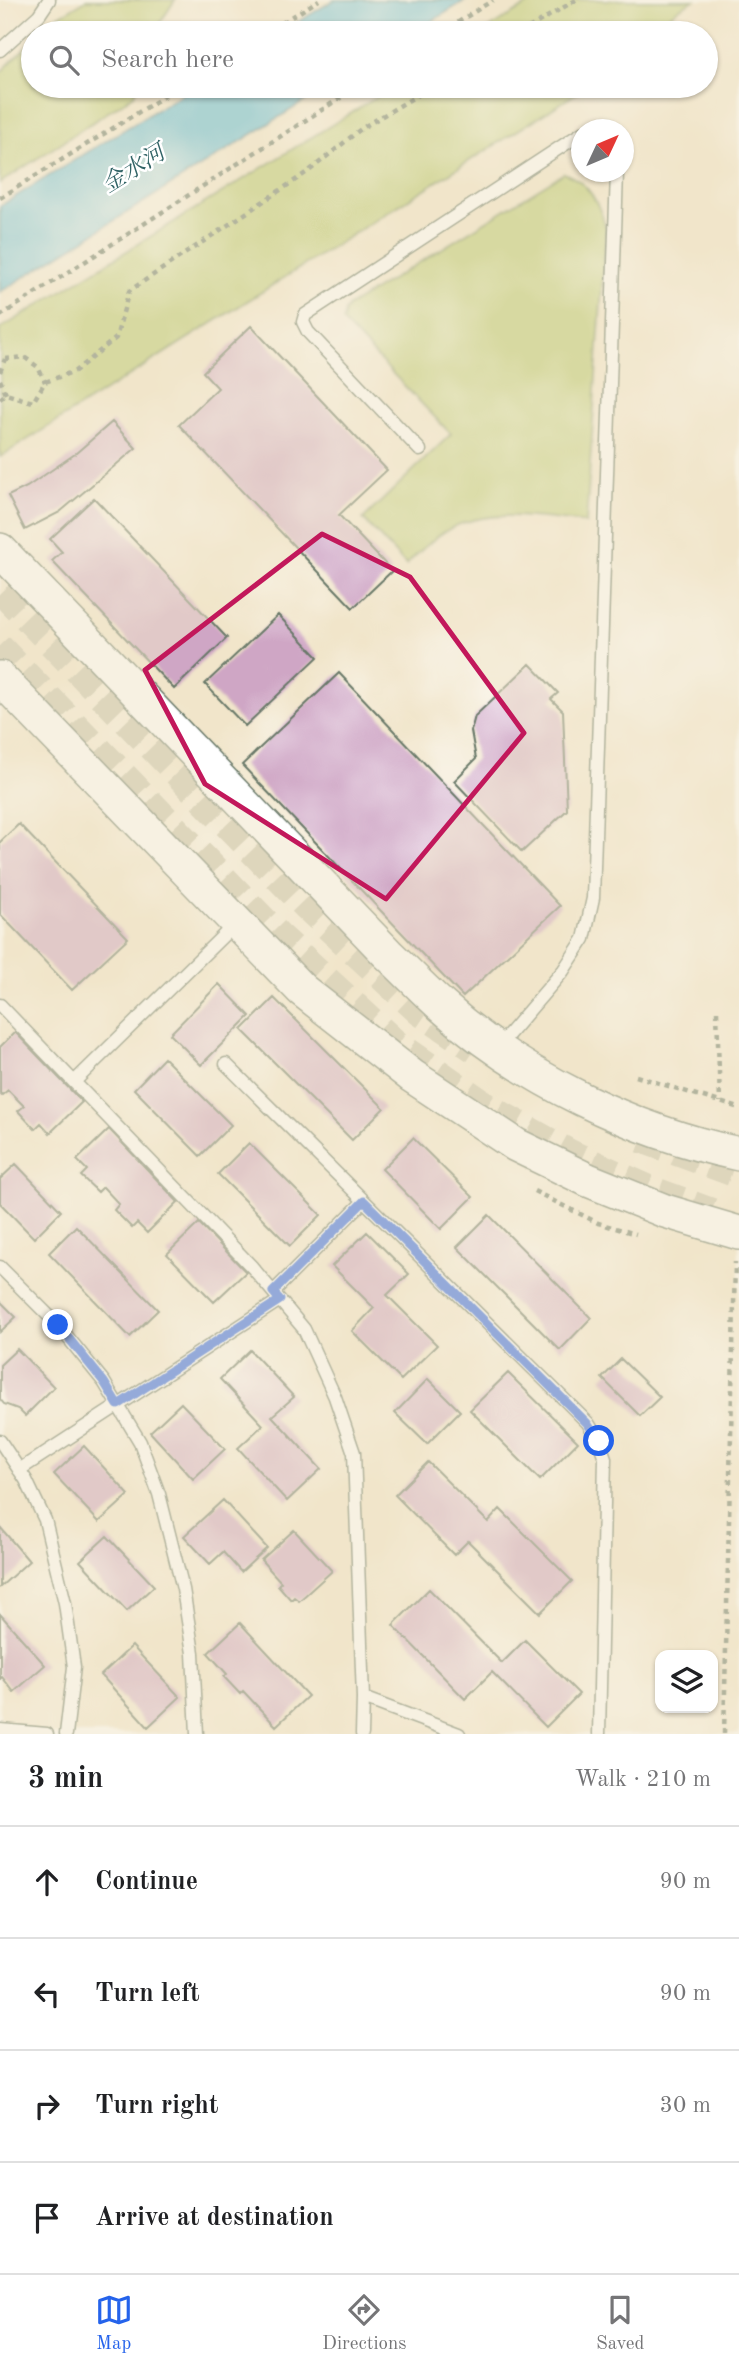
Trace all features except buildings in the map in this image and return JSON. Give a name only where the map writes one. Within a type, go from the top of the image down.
[{"type":"street","points":[[0,550],[388,954],[443,1007],[497,1048],[556,1086],[626,1119],[700,1146],[739,1154]]},
{"type":"street","points":[[0,678],[302,990],[412,1076],[516,1145],[588,1181],[666,1211],[737,1247]]},
{"type":"lane","points":[[32,21],[49,0]]},
{"type":"lane","points":[[0,50],[21,31]]},
{"type":"lane","points":[[420,450],[308,332],[303,322],[305,315],[571,140]]},
{"type":"lane","points":[[497,1048],[563,971],[577,950],[584,939],[593,898],[617,182]]},
{"type":"lane","points":[[74,1082],[236,923]]},
{"type":"lane","points":[[0,1005],[252,1267],[304,1329],[335,1397],[354,1452],[362,1734]]},
{"type":"lane","points":[[226,1064],[587,1423],[599,1441],[605,1458],[599,1734]]},
{"type":"lane","points":[[19,1470],[277,1296],[364,1201]]},
{"type":"lane","points":[[0,1267],[58,1325],[104,1382],[140,1442],[159,1494],[183,1588],[193,1653],[197,1734]]},
{"type":"lane","points":[[0,1441],[19,1470],[45,1520],[65,1603],[74,1667],[66,1734]]},
{"type":"lane","points":[[363,1698],[459,1734]]},
{"type":"lane","points":[[0,1730],[47,1734]]},
{"type":"path","points":[[286,21],[320,0]]},
{"type":"path","points":[[460,21],[493,0]]},
{"type":"path","points":[[540,21],[576,0]]},
{"type":"path","points":[[0,198],[162,98]]},
{"type":"path","points":[[0,316],[340,98]]},
{"type":"path","points":[[6,394],[33,402],[45,382],[75,371],[116,338],[129,291],[309,171],[362,128],[412,98]]},
{"type":"path","points":[[0,351],[5,359]]},
{"type":"path","points":[[5,359],[24,357],[38,367],[45,382]]},
{"type":"path","points":[[0,372],[5,359]]},
{"type":"path","points":[[0,380],[6,394]]},
{"type":"path","points":[[0,399],[6,394]]},
{"type":"path","points":[[717,1011],[720,1102]]},
{"type":"path","points":[[636,1076],[739,1108]]},
{"type":"path","points":[[724,1734],[737,1247]]},
{"type":"highlighted area","points":[[322,534],[410,577],[524,733],[386,899],[205,784],[145,670]]},
{"type":"green space","points":[[86,0],[175,0],[161,21],[53,21]]},
{"type":"green space","points":[[536,0],[694,0],[675,11],[665,21],[501,21]]},
{"type":"green space","points":[[21,52],[21,98],[129,98],[0,183],[0,73]]},
{"type":"green space","points":[[375,98],[569,98],[0,457],[0,329]]},
{"type":"green space","points":[[564,173],[571,176],[571,182],[580,182],[587,188],[600,210],[606,228],[586,523],[510,516],[472,520],[454,526],[438,536],[406,565],[363,519],[451,434],[343,322],[349,306]]},
{"type":"water","points":[[334,0],[466,0],[432,21],[300,21]]},
{"type":"water","name":"金水河","points":[[176,98],[310,98],[0,292],[0,206]]},
{"type":"tunnel","points":[[0,593],[305,908],[418,1013],[474,1051]]},
{"type":"tunnel","points":[[0,645],[280,934],[396,1041],[490,1106],[570,1151],[650,1187],[712,1210]]},
{"type":"tunnel","points":[[641,1141],[739,1177]]},
{"type":"route","points":[[58,1325],[104,1382],[118,1405],[280,1300],[273,1292],[364,1201],[587,1423],[599,1441]]}]
